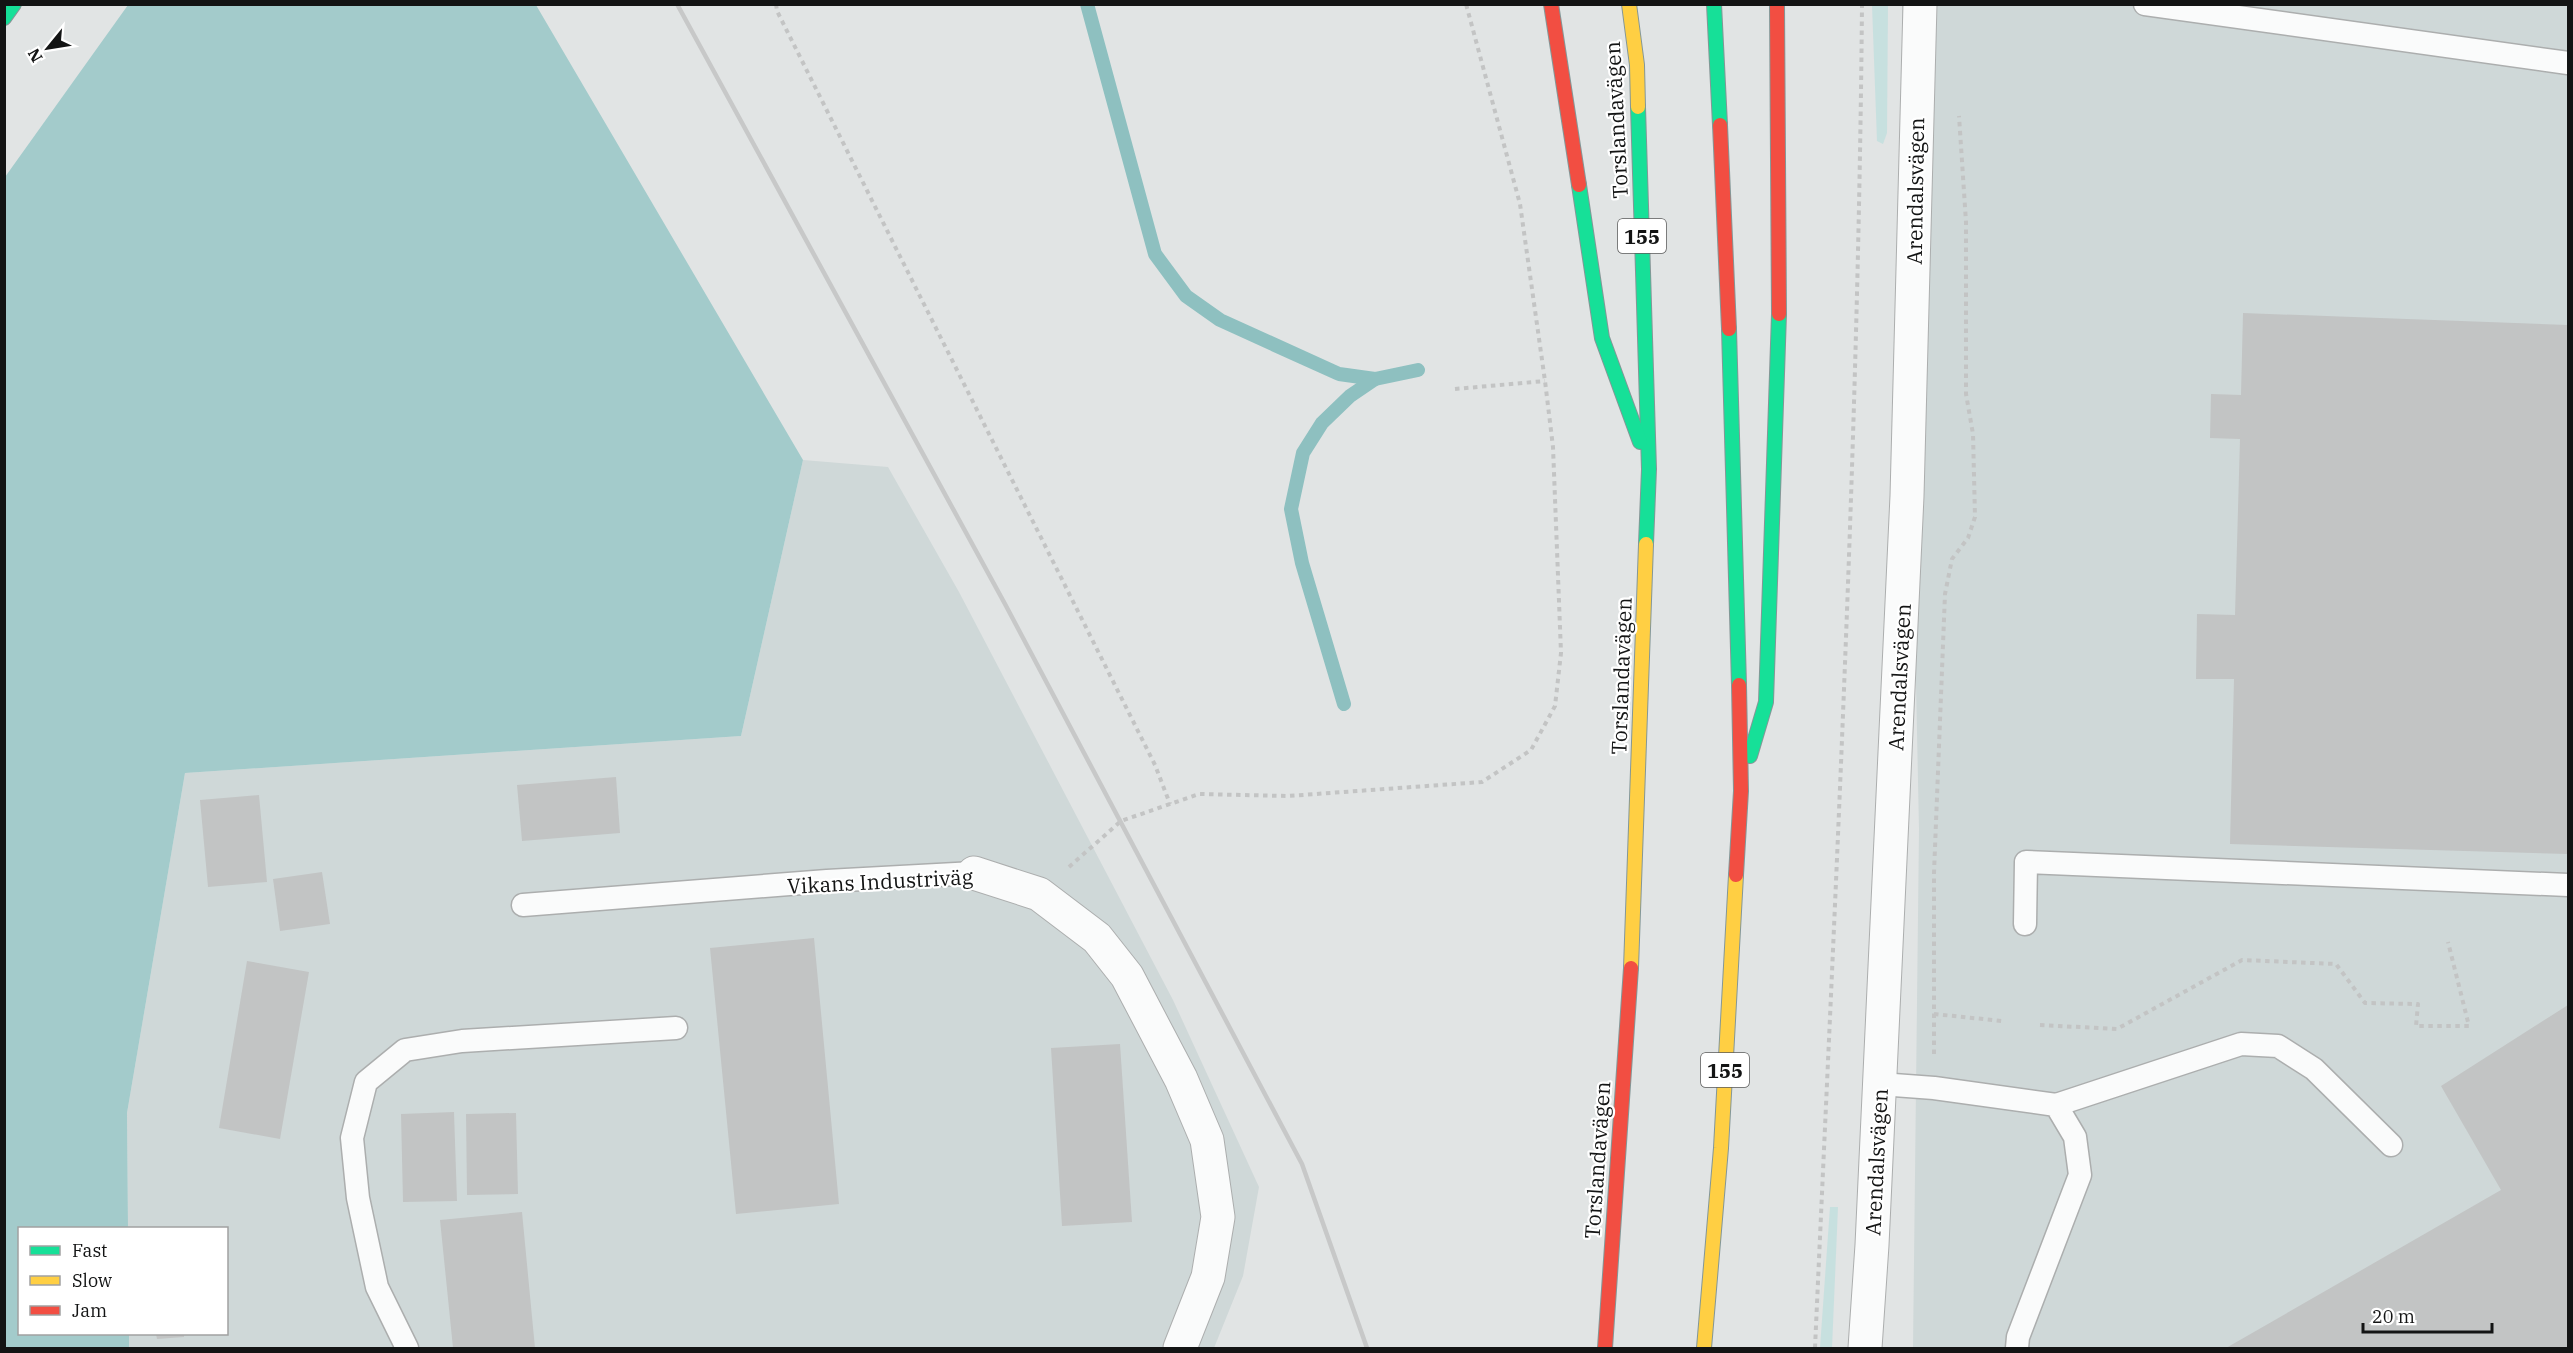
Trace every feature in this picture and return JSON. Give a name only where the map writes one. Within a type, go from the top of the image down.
[{"type":"main road","points":[[4,18],[14,4]]},
{"type":"main road","points":[[1551,4],[1602,338],[1649,469]]},
{"type":"main road","name":"Torslandavägen","points":[[1605,1348],[1633,945],[1649,469],[1637,65],[1629,4]]},
{"type":"main road","name":"155","points":[[1704,1348],[1721,1148],[1741,791],[1733,419],[1714,4]]},
{"type":"main road","points":[[1741,791],[1766,702],[1779,357],[1777,4]]},
{"type":"street","name":"Arendalsvägen","points":[[1865,1348],[1908,496],[1920,4]]},
{"type":"street","name":"Vikans Industriväg","points":[[974,873],[1039,894],[1097,938],[1127,976],[1182,1079],[1207,1140],[1218,1216],[1208,1277],[1180,1348]]},
{"type":"lane","points":[[2145,4],[2568,63]]},
{"type":"lane","points":[[2025,924],[2026,862],[2568,885]]},
{"type":"lane","name":"Vikans Industriväg","points":[[523,905],[974,873]]},
{"type":"lane","points":[[407,1348],[377,1287],[358,1198],[352,1138],[366,1082],[405,1050],[462,1041],[676,1028]]},
{"type":"lane","points":[[1880,1083],[2056,1105],[2241,1044],[2278,1046],[2314,1069],[2391,1144]]},
{"type":"lane","points":[[2017,1348],[2022,1326],[2080,1175],[2075,1137],[2056,1105]]},
{"type":"path","points":[[776,4],[777,11],[866,192],[1013,477],[1155,765],[1170,804]]},
{"type":"path","points":[[1039,894],[1121,821],[1199,794],[1288,796],[1482,782],[1531,750],[1555,706],[1561,653],[1553,447],[1545,381],[1520,204],[1466,4]]},
{"type":"path","points":[[1815,1348],[1851,567],[1859,277],[1862,4]]},
{"type":"path","points":[[1934,1088],[1934,873],[1945,594],[1952,559],[1968,538],[1975,518],[1973,434],[1966,394],[1966,222],[1958,107]]},
{"type":"path","points":[[1455,389],[1545,381]]},
{"type":"path","points":[[2040,1025],[2117,1029],[2242,960],[2336,964],[2365,1003],[2418,1004],[2416,1026],[2469,1026],[2448,942]]},
{"type":"path","points":[[1934,1014],[2002,1022]]},
{"type":"shaded area","points":[[128,5],[536,5],[803,460],[741,736],[185,773],[127,1113],[128,1227],[18,1227],[18,1335],[129,1335],[129,1348],[5,1348],[5,177]]},
{"type":"shaded area","points":[[1872,5],[1888,5],[1887,133],[1883,144],[1877,141]]},
{"type":"shaded area","points":[[1902,5],[2568,5],[2568,1348],[1913,1348],[1919,829]]},
{"type":"shaded area","points":[[803,460],[888,467],[959,592],[1173,1000],[1259,1187],[1243,1276],[1214,1348],[129,1348],[129,1335],[228,1335],[228,1227],[128,1227],[127,1113],[185,773],[741,736]]},
{"type":"shaded area","points":[[1830,1207],[1838,1207],[1832,1348],[1820,1348]]},
{"type":"building","points":[[2243,313],[2568,325],[2568,854],[2230,844],[2234,679],[2196,679],[2197,614],[2235,615],[2240,439],[2210,438],[2211,394],[2241,395]]},
{"type":"building","points":[[616,777],[620,833],[522,841],[517,785]]},
{"type":"building","points":[[259,795],[267,882],[208,887],[200,800]]},
{"type":"building","points":[[322,872],[330,924],[280,931],[273,879]]},
{"type":"building","points":[[814,938],[839,1204],[736,1214],[710,948]]},
{"type":"building","points":[[247,961],[309,972],[280,1139],[219,1128]]},
{"type":"building","points":[[2568,1005],[2568,1348],[2226,1348],[2501,1190],[2441,1086]]},
{"type":"building","points":[[1120,1044],[1132,1222],[1062,1226],[1051,1048]]},
{"type":"building","points":[[454,1112],[457,1201],[403,1202],[401,1114]]},
{"type":"building","points":[[516,1113],[518,1194],[467,1195],[466,1114]]},
{"type":"building","points":[[522,1212],[535,1348],[453,1348],[440,1220]]},
{"type":"building","points":[[156,1335],[184,1335],[184,1337],[157,1339]]},
{"type":"waterway","points":[[1087,4],[1155,254],[1186,296],[1220,320],[1339,374],[1375,379],[1418,370]]},
{"type":"waterway","points":[[1344,704],[1302,563],[1291,509],[1303,453],[1322,423],[1350,396],[1375,379]]},
{"type":"railway","points":[[677,4],[1005,604],[1302,1164],[1367,1348]]},
{"type":"traffic: fast","points":[[4,18],[14,4]]},
{"type":"traffic: fast","points":[[1714,4],[1720,125]]},
{"type":"traffic: fast","points":[[1638,107],[1649,469],[1646,544]]},
{"type":"traffic: fast","points":[[1579,185],[1602,338],[1640,442]]},
{"type":"traffic: fast","points":[[1750,756],[1766,702],[1779,314]]},
{"type":"traffic: fast","points":[[1729,329],[1739,685]]},
{"type":"traffic: slow","points":[[1629,4],[1637,65],[1638,107]]},
{"type":"traffic: slow","points":[[1631,968],[1646,544]]},
{"type":"traffic: slow","points":[[1704,1348],[1721,1148],[1736,875]]},
{"type":"traffic: jam","points":[[1551,4],[1579,185]]},
{"type":"traffic: jam","points":[[1777,4],[1779,314]]},
{"type":"traffic: jam","points":[[1720,125],[1729,329]]},
{"type":"traffic: jam","points":[[1736,875],[1741,791],[1739,685]]},
{"type":"traffic: jam","points":[[1605,1348],[1631,968]]}]
